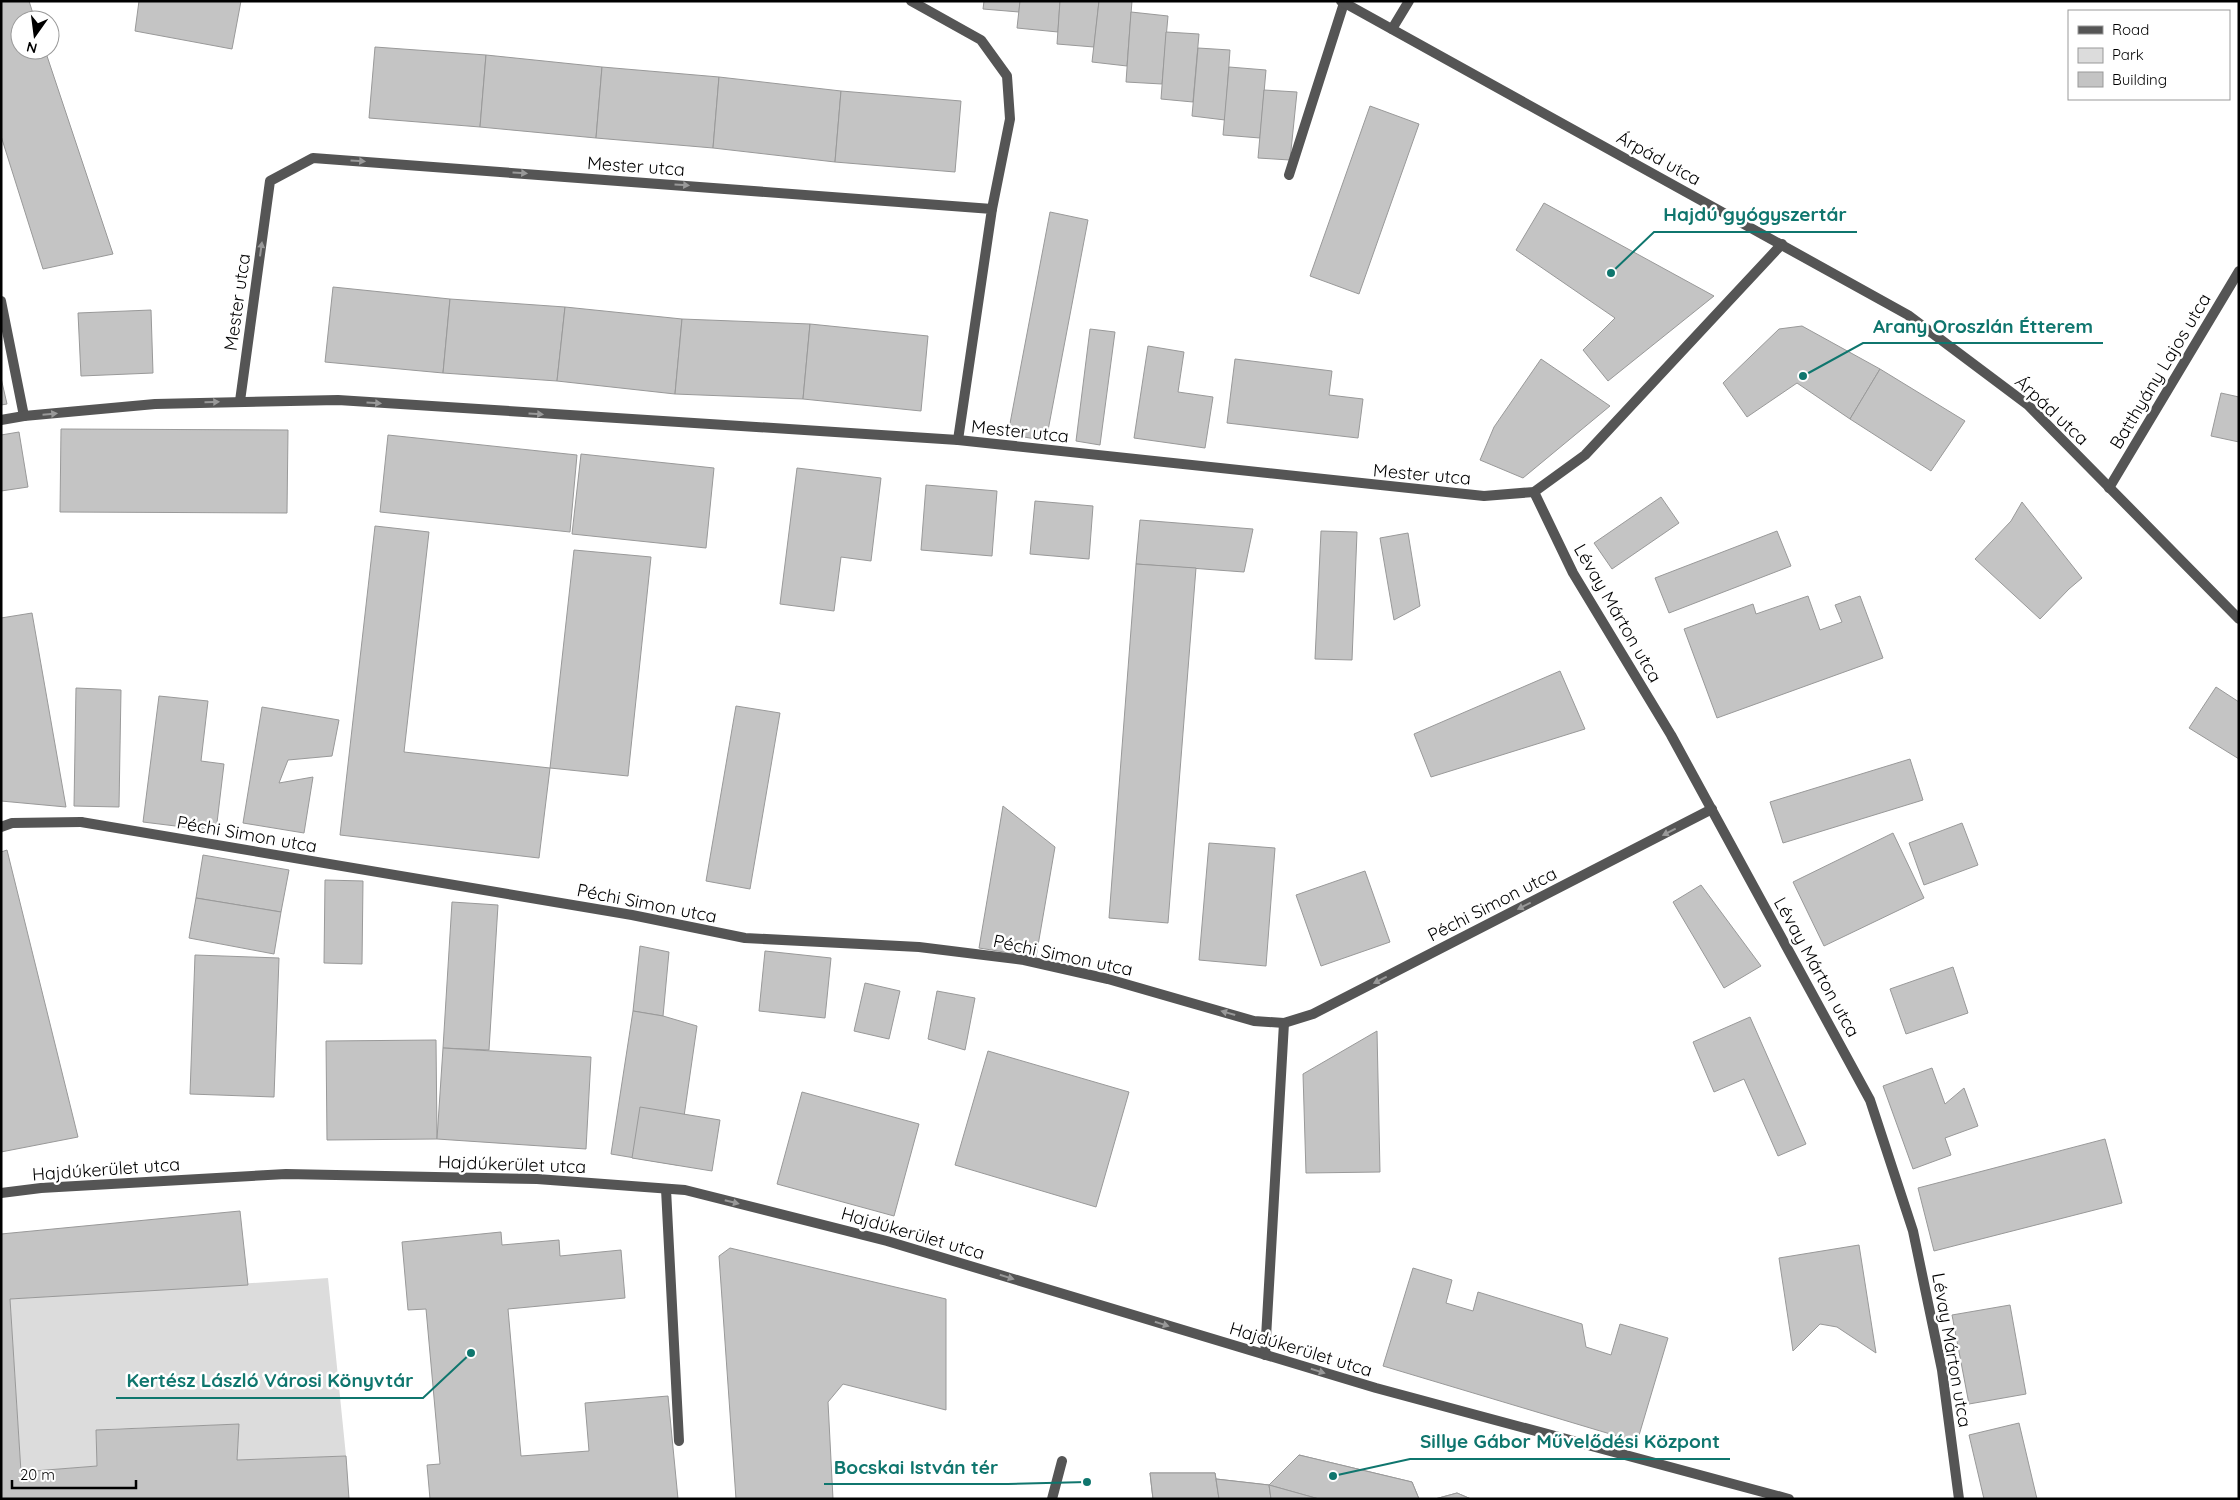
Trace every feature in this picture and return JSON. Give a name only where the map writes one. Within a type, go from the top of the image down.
[{"type":"street","points":[[911,1],[981,40],[1007,76],[1010,119],[992,209]]},
{"type":"street","points":[[1392,29],[1409,1]]},
{"type":"street","points":[[1289,175],[1342,2]]},
{"type":"street","name":"Árpád utca","points":[[1342,2],[1908,315],[2028,405],[2239,619]]},
{"type":"street","name":"Mester utca","points":[[240,401],[270,181],[312,158],[992,209],[958,440]]},
{"type":"street","points":[[1534,492],[1584,454],[1782,244]]},
{"type":"street","name":"Batthyány Lajos utca","points":[[2109,488],[2239,271]]},
{"type":"street","points":[[1,301],[24,416]]},
{"type":"street","name":"Mester utca","points":[[1,420],[24,416],[155,404],[338,400],[958,440],[1338,482],[1484,496],[1534,492]]},
{"type":"street","name":"Lévay Márton utca","points":[[1534,492],[1573,573],[1671,735],[1870,1100],[1913,1231],[1942,1370],[1959,1499]]},
{"type":"street","name":"Péchi Simon utca","points":[[1,827],[12,823],[81,822],[632,915],[745,938],[919,947],[1024,960],[1108,979],[1254,1021],[1284,1023],[1313,1014],[1712,809]]},
{"type":"street","points":[[1265,1355],[1284,1023]]},
{"type":"street","name":"Hajdúkerület utca","points":[[1,1193],[41,1188],[286,1174],[537,1179],[685,1190],[887,1241],[1376,1388],[1789,1499]]},
{"type":"street","points":[[666,1189],[679,1441]]},
{"type":"street","points":[[1052,1499],[1062,1461]]},
{"type":"green space","points":[[328,1278],[346,1456],[237,1460],[239,1424],[107,1429],[96,1431],[97,1466],[21,1472],[10,1299]]},
{"type":"building","points":[[1,1],[29,1],[32,10],[10,10],[10,60],[48,60],[113,254],[43,269],[1,136]]},
{"type":"building","points":[[139,1],[241,1],[232,49],[135,31]]},
{"type":"building","points":[[984,1],[1020,1],[1019,12],[983,9]]},
{"type":"building","points":[[1020,1],[1060,1],[1058,32],[1017,28]]},
{"type":"building","points":[[1060,1],[1099,1],[1094,47],[1057,44]]},
{"type":"building","points":[[1099,1],[1132,1],[1127,66],[1092,62]]},
{"type":"building","points":[[1131,12],[1168,16],[1162,84],[1126,82]]},
{"type":"building","points":[[1166,32],[1199,34],[1193,102],[1161,99]]},
{"type":"building","points":[[375,47],[486,55],[480,127],[369,118]]},
{"type":"building","points":[[1198,48],[1230,50],[1225,120],[1192,116]]},
{"type":"building","points":[[486,55],[602,67],[596,138],[480,127]]},
{"type":"building","points":[[602,67],[719,77],[713,148],[596,138]]},
{"type":"building","points":[[1229,67],[1266,70],[1260,138],[1223,135]]},
{"type":"building","points":[[719,77],[841,91],[835,162],[713,148]]},
{"type":"building","points":[[1264,90],[1297,92],[1290,160],[1258,158]]},
{"type":"building","points":[[841,91],[961,101],[955,172],[835,162]]},
{"type":"building","points":[[1370,106],[1419,124],[1359,294],[1310,276]]},
{"type":"building","points":[[1544,203],[1714,296],[1608,381],[1583,350],[1615,318],[1516,250]]},
{"type":"building","points":[[1050,212],[1088,220],[1046,441],[1008,434]]},
{"type":"building","points":[[333,287],[450,299],[443,373],[325,362]]},
{"type":"building","points":[[450,299],[565,307],[557,381],[443,373]]},
{"type":"building","points":[[565,307],[682,319],[675,394],[557,381]]},
{"type":"building","points":[[151,310],[153,373],[81,376],[78,313]]},
{"type":"building","points":[[682,319],[810,324],[803,399],[675,394]]},
{"type":"building","points":[[810,324],[928,336],[921,411],[803,399]]},
{"type":"building","points":[[1802,326],[1880,369],[1850,419],[1797,383],[1747,417],[1723,383],[1779,329]]},
{"type":"building","points":[[1090,329],[1115,332],[1100,445],[1076,441]]},
{"type":"building","points":[[1148,346],[1184,352],[1178,392],[1213,397],[1205,448],[1134,438]]},
{"type":"building","points":[[1235,359],[1332,371],[1329,395],[1363,399],[1358,438],[1227,423]]},
{"type":"building","points":[[1541,359],[1610,406],[1523,478],[1480,460],[1494,427]]},
{"type":"building","points":[[1880,369],[1965,421],[1931,471],[1850,419]]},
{"type":"building","points":[[1,378],[7,404],[1,405]]},
{"type":"building","points":[[2221,393],[2239,397],[2239,442],[2211,436]]},
{"type":"building","points":[[61,429],[288,430],[287,513],[60,512]]},
{"type":"building","points":[[19,432],[28,487],[1,491],[1,435]]},
{"type":"building","points":[[388,435],[577,455],[570,532],[380,512]]},
{"type":"building","points":[[581,454],[714,468],[706,548],[572,534]]},
{"type":"building","points":[[797,468],[881,478],[871,561],[841,557],[834,611],[780,604]]},
{"type":"building","points":[[926,485],[997,491],[992,556],[921,550]]},
{"type":"building","points":[[1661,497],[1679,523],[1612,569],[1594,543]]},
{"type":"building","points":[[1035,501],[1093,506],[1089,559],[1030,554]]},
{"type":"building","points":[[2022,502],[2082,578],[2040,619],[1975,559],[2011,521]]},
{"type":"building","points":[[1140,520],[1253,529],[1244,572],[1136,564]]},
{"type":"building","points":[[375,526],[429,532],[404,752],[550,768],[539,858],[340,835]]},
{"type":"building","points":[[1321,531],[1357,532],[1352,660],[1315,659]]},
{"type":"building","points":[[1777,531],[1791,566],[1669,613],[1655,578]]},
{"type":"building","points":[[1408,533],[1420,606],[1394,620],[1380,538]]},
{"type":"building","points":[[574,550],[651,557],[628,776],[550,768]]},
{"type":"building","points":[[1136,564],[1196,568],[1168,923],[1109,918]]},
{"type":"building","points":[[1808,596],[1820,630],[1842,622],[1835,605],[1860,596],[1883,658],[1717,718],[1684,629],[1753,604],[1756,614]]},
{"type":"building","points":[[32,613],[66,807],[1,801],[1,618]]},
{"type":"building","points":[[1560,671],[1585,729],[1431,777],[1414,734]]},
{"type":"building","points":[[2216,687],[2239,702],[2239,759],[2189,728]]},
{"type":"building","points":[[76,688],[121,690],[119,807],[74,806]]},
{"type":"building","points":[[159,696],[208,701],[201,761],[224,764],[216,831],[143,822]]},
{"type":"building","points":[[736,706],[780,713],[750,889],[706,881]]},
{"type":"building","points":[[262,707],[339,720],[332,756],[288,760],[279,783],[313,777],[304,833],[243,823]]},
{"type":"building","points":[[1910,759],[1923,800],[1783,843],[1770,802]]},
{"type":"building","points":[[1003,806],[1055,847],[1036,957],[979,948]]},
{"type":"building","points":[[1962,823],[1978,865],[1924,885],[1909,843]]},
{"type":"building","points":[[1893,833],[1924,898],[1824,946],[1793,882]]},
{"type":"building","points":[[1209,843],[1275,848],[1266,966],[1199,960]]},
{"type":"building","points":[[7,850],[78,1137],[1,1152],[1,852]]},
{"type":"building","points":[[203,855],[289,870],[281,912],[196,898]]},
{"type":"building","points":[[1365,871],[1390,942],[1321,966],[1296,895]]},
{"type":"building","points":[[325,880],[363,881],[362,964],[324,963]]},
{"type":"building","points":[[1701,885],[1761,966],[1724,988],[1673,902]]},
{"type":"building","points":[[196,898],[281,912],[274,954],[189,938]]},
{"type":"building","points":[[452,902],[498,905],[489,1050],[443,1048]]},
{"type":"building","points":[[640,946],[669,952],[663,1016],[633,1011]]},
{"type":"building","points":[[765,951],[831,958],[825,1018],[759,1011]]},
{"type":"building","points":[[195,955],[279,958],[274,1097],[190,1094]]},
{"type":"building","points":[[1953,967],[1968,1013],[1906,1034],[1890,989]]},
{"type":"building","points":[[865,983],[900,991],[889,1039],[854,1031]]},
{"type":"building","points":[[937,991],[975,998],[965,1050],[928,1039]]},
{"type":"building","points":[[633,1011],[663,1016],[697,1026],[677,1165],[611,1154]]},
{"type":"building","points":[[1750,1017],[1806,1144],[1778,1156],[1744,1079],[1714,1092],[1693,1042]]},
{"type":"building","points":[[1377,1031],[1380,1172],[1306,1173],[1303,1074]]},
{"type":"building","points":[[436,1040],[437,1139],[327,1140],[326,1041]]},
{"type":"building","points":[[443,1048],[591,1057],[586,1149],[437,1139]]},
{"type":"building","points":[[988,1051],[1129,1092],[1096,1207],[955,1165]]},
{"type":"building","points":[[1932,1068],[1945,1104],[1964,1088],[1978,1126],[1945,1138],[1951,1155],[1913,1169],[1883,1086]]},
{"type":"building","points":[[802,1092],[919,1124],[894,1216],[777,1184]]},
{"type":"building","points":[[640,1107],[720,1120],[712,1171],[632,1158]]},
{"type":"building","points":[[2105,1139],[2122,1203],[1934,1251],[1918,1188]]},
{"type":"building","points":[[240,1211],[248,1285],[10,1299],[21,1472],[97,1466],[96,1430],[239,1424],[237,1460],[346,1456],[349,1499],[1,1499],[1,1234]]},
{"type":"building","points":[[501,1232],[502,1245],[559,1240],[560,1256],[621,1250],[625,1298],[508,1309],[521,1456],[589,1451],[585,1403],[668,1396],[678,1499],[430,1499],[427,1465],[440,1464],[426,1309],[408,1310],[402,1242]]},
{"type":"building","points":[[1859,1245],[1876,1353],[1837,1327],[1820,1324],[1793,1351],[1779,1258]]},
{"type":"building","points":[[730,1248],[946,1299],[946,1410],[843,1384],[828,1402],[833,1499],[736,1499],[719,1256]]},
{"type":"building","points":[[1413,1268],[1452,1280],[1446,1303],[1473,1311],[1478,1292],[1582,1324],[1586,1347],[1611,1355],[1620,1324],[1668,1338],[1637,1442],[1383,1366]]},
{"type":"building","points":[[2010,1305],[2026,1394],[1969,1404],[1952,1315]]},
{"type":"building","points":[[2019,1423],[2037,1499],[1984,1499],[1969,1435]]},
{"type":"building","points":[[1299,1455],[1412,1482],[1419,1499],[1153,1499],[1150,1473],[1215,1473],[1216,1479],[1269,1485]]},
{"type":"building","points":[[1299,1455],[1412,1482],[1419,1499],[1319,1499],[1269,1485]]},
{"type":"building","points":[[1150,1473],[1215,1473],[1219,1499],[1153,1499]]},
{"type":"building","points":[[1216,1479],[1269,1485],[1271,1499],[1219,1499]]},
{"type":"building","points":[[1269,1485],[1319,1499],[1271,1499]]},
{"type":"building","points":[[1457,1493],[1471,1499],[1435,1499]]},
{"type":"building","points":[[1457,1493],[1471,1499],[1435,1499]]},
{"type":"place","name":"Hajdú gyógyszertár","points":[[1611,273]]},
{"type":"place","name":"Arany Oroszlán Étterem","points":[[1803,376]]},
{"type":"place","name":"Kertész László Városi Könyvtár","points":[[471,1353]]},
{"type":"place","name":"Sillye Gábor Művelődési Központ","points":[[1333,1476]]},
{"type":"place","name":"Bocskai István tér","points":[[1087,1482]]}]
